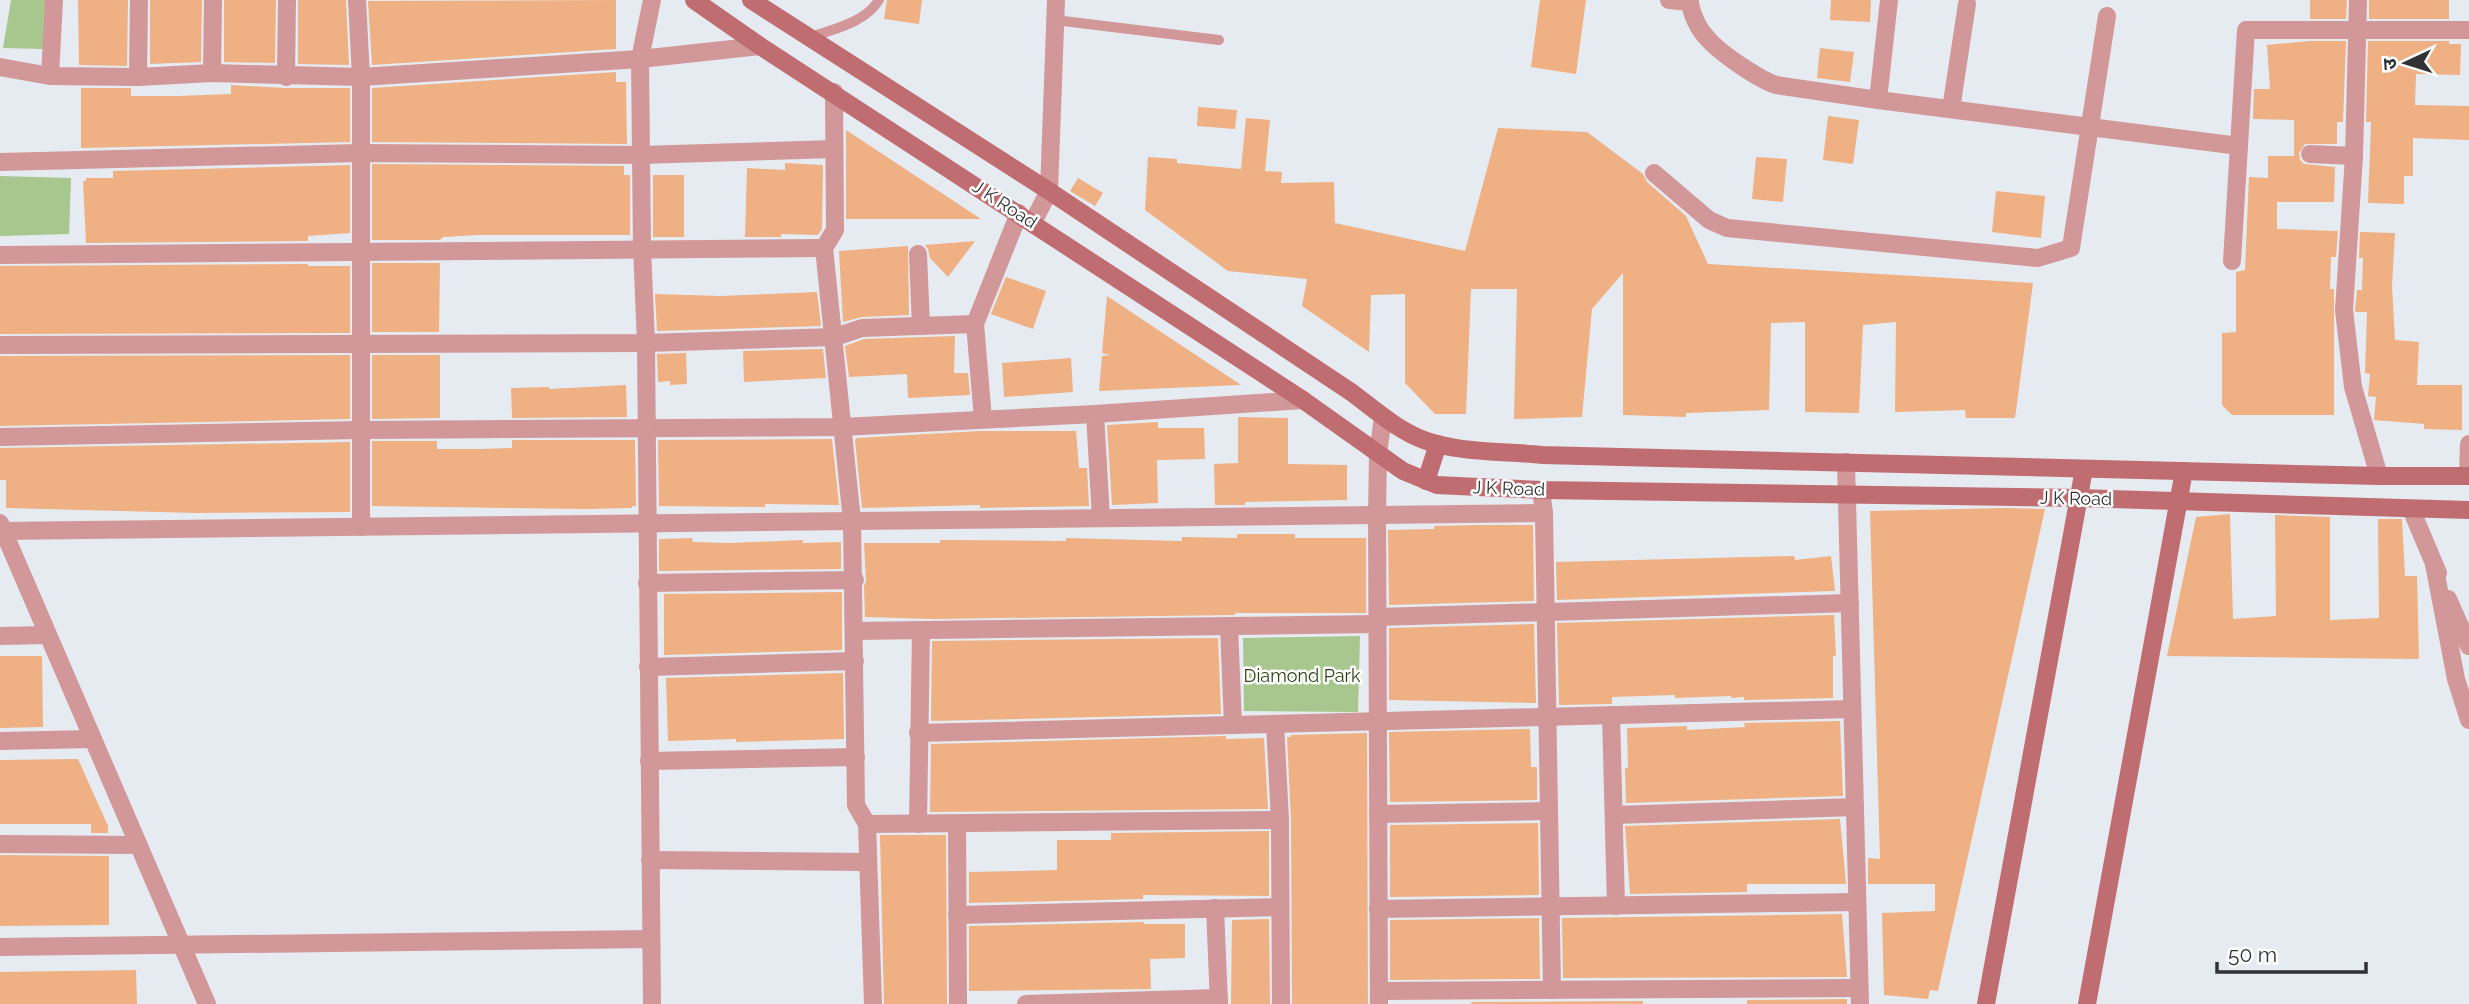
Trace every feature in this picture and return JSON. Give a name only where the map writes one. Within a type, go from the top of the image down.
[{"type":"main road","name":"J K Road","points":[[694,0],[760,46],[1303,400],[1403,471],[1437,485],[1541,490],[2078,498],[2469,510]]},
{"type":"main road","name":"J K Road","points":[[751,0],[1049,191],[1352,392],[1383,416],[1422,439],[1438,444],[1542,454],[2379,476],[2468,476]]},
{"type":"main road","points":[[1426,481],[1438,444]]},
{"type":"main road","points":[[1986,1004],[2084,468]]},
{"type":"main road","points":[[2087,1004],[2184,471]]},
{"type":"street","points":[[50,76],[54,0]]},
{"type":"street","points":[[138,77],[139,0]]},
{"type":"street","points":[[212,73],[213,0]]},
{"type":"street","points":[[286,77],[287,0]]},
{"type":"street","points":[[357,0],[361,77],[361,527]]},
{"type":"street","points":[[652,0],[640,59],[646,343],[652,1004]]},
{"type":"street","points":[[984,419],[975,324],[1026,218],[1049,191],[1056,0]]},
{"type":"street","points":[[1669,0],[1690,1],[1692,14],[1708,40],[1763,81],[1776,85],[2239,146]]},
{"type":"street","points":[[1878,100],[1889,0]]},
{"type":"street","points":[[2358,0],[2354,156],[2344,310],[2353,387],[2379,476]]},
{"type":"street","points":[[1951,109],[1968,4]]},
{"type":"street","points":[[1654,173],[1709,220],[1727,228],[2038,258],[2071,248],[2107,16]]},
{"type":"street","points":[[2232,261],[2246,30],[2469,30]]},
{"type":"street","points":[[0,68],[50,76],[138,77],[212,73],[361,77],[640,59],[760,46]]},
{"type":"street","points":[[834,92],[835,230],[824,248],[852,521],[855,580],[856,805],[867,824],[873,1004]]},
{"type":"street","points":[[0,162],[360,153],[641,155],[834,149]]},
{"type":"street","points":[[2310,154],[2354,156]]},
{"type":"street","points":[[0,255],[824,248]]},
{"type":"street","points":[[918,254],[921,326]]},
{"type":"street","points":[[0,345],[646,343],[835,337],[862,328],[975,324]]},
{"type":"street","points":[[0,437],[361,430],[842,427],[1303,400]]},
{"type":"street","points":[[1095,414],[1101,518]]},
{"type":"street","points":[[1383,416],[1378,454],[1377,515],[1379,997],[1466,997],[1552,990],[1648,997],[1859,996],[1846,462]]},
{"type":"street","points":[[2468,476],[2469,443]]},
{"type":"street","points":[[1541,490],[1544,513],[1552,990]]},
{"type":"street","points":[[2411,509],[2434,564],[2462,614],[2469,646]]},
{"type":"street","points":[[207,1004],[1,528],[361,527],[1544,513]]},
{"type":"street","points":[[2434,564],[2456,679],[2469,720]]},
{"type":"street","points":[[647,583],[855,580]]},
{"type":"street","points":[[855,631],[1229,626],[1545,612],[1850,603]]},
{"type":"street","points":[[1229,626],[1233,725]]},
{"type":"street","points":[[918,824],[920,630]]},
{"type":"street","points":[[0,636],[47,635]]},
{"type":"street","points":[[648,667],[855,661]]},
{"type":"street","points":[[918,733],[1852,709]]},
{"type":"street","points":[[1611,715],[1616,906]]},
{"type":"street","points":[[1275,724],[1280,820],[1281,1004]]},
{"type":"street","points":[[0,741],[91,739]]},
{"type":"street","points":[[649,761],[856,757]]},
{"type":"street","points":[[1614,815],[1854,807]]},
{"type":"street","points":[[1378,814],[1549,811]]},
{"type":"street","points":[[867,824],[1280,820]]},
{"type":"street","points":[[957,824],[958,1004]]},
{"type":"street","points":[[0,845],[138,845]]},
{"type":"street","points":[[650,860],[868,862]]},
{"type":"street","points":[[1378,909],[1856,902]]},
{"type":"street","points":[[957,915],[1280,906]]},
{"type":"street","points":[[1026,1004],[1219,1001],[1215,908]]},
{"type":"street","points":[[0,947],[652,939]]},
{"type":"lane","points":[[808,38],[861,19],[873,9],[878,0]]},
{"type":"lane","points":[[1055,20],[1220,40]]},
{"type":"green space","points":[[11,0],[46,0],[43,49],[3,48]]},
{"type":"green space","points":[[0,176],[71,178],[69,234],[0,236]]},
{"type":"green space","name":"Diamond Park","points":[[1360,636],[1358,712],[1244,711],[1243,638]]},
{"type":"building","points":[[78,0],[128,0],[127,66],[79,65]]},
{"type":"building","points":[[150,0],[202,0],[201,62],[150,64]]},
{"type":"building","points":[[224,0],[276,0],[275,63],[224,62]]},
{"type":"building","points":[[298,0],[346,0],[349,65],[298,64]]},
{"type":"building","points":[[616,0],[616,49],[372,65],[368,1]]},
{"type":"building","points":[[887,0],[922,0],[919,24],[884,19]]},
{"type":"building","points":[[1540,0],[1586,0],[1576,74],[1531,67]]},
{"type":"building","points":[[1831,0],[1871,0],[1870,22],[1830,20]]},
{"type":"building","points":[[2310,0],[2347,0],[2346,19],[2310,19]]},
{"type":"building","points":[[2369,0],[2449,0],[2449,19],[2369,19]]},
{"type":"building","points":[[2346,41],[2343,122],[2337,122],[2337,144],[2305,144],[2299,153],[2304,164],[2335,167],[2334,202],[2277,202],[2277,229],[2338,231],[2336,257],[2331,257],[2330,289],[2334,289],[2334,415],[2232,415],[2222,405],[2222,333],[2236,332],[2236,272],[2245,270],[2249,177],[2268,178],[2268,156],[2294,156],[2294,120],[2253,119],[2254,89],[2270,89],[2267,45]]},
{"type":"building","points":[[2368,41],[2449,41],[2449,44],[2461,44],[2460,75],[2416,74],[2415,105],[2469,106],[2469,140],[2413,138],[2413,176],[2404,176],[2404,204],[2368,203],[2371,122],[2366,122]]},
{"type":"building","points":[[1820,48],[1854,52],[1850,82],[1817,78]]},
{"type":"building","points":[[616,72],[616,82],[626,82],[627,144],[372,142],[372,88]]},
{"type":"building","points":[[231,85],[350,88],[350,142],[81,148],[81,88],[131,88],[131,96],[177,96],[231,94]]},
{"type":"building","points":[[1198,107],[1237,110],[1235,129],[1197,126]]},
{"type":"building","points":[[1828,116],[1859,120],[1853,164],[1823,160]]},
{"type":"building","points":[[1246,118],[1270,120],[1265,171],[1282,172],[1281,183],[1334,182],[1335,223],[1465,251],[1498,128],[1587,132],[1643,174],[1647,182],[1686,216],[1708,264],[2033,283],[2015,418],[1966,418],[1965,410],[1895,412],[1896,322],[1863,325],[1859,413],[1805,412],[1805,322],[1771,323],[1769,410],[1686,413],[1686,417],[1623,415],[1623,273],[1592,309],[1582,417],[1514,419],[1517,289],[1471,289],[1466,414],[1435,414],[1405,383],[1405,294],[1371,295],[1369,352],[1302,306],[1307,279],[1228,271],[1145,210],[1148,157],[1177,159],[1177,163],[1241,169]]},
{"type":"building","points":[[846,130],[981,219],[846,219]]},
{"type":"building","points":[[1756,157],[1787,159],[1783,202],[1752,199]]},
{"type":"building","points":[[785,163],[823,165],[822,229],[818,235],[745,237],[747,168],[785,170]]},
{"type":"building","points":[[372,164],[624,166],[624,175],[630,175],[630,235],[479,235],[443,237],[440,240],[372,240]]},
{"type":"building","points":[[350,165],[350,233],[308,236],[308,241],[86,243],[83,181],[86,181],[86,178],[113,178],[113,171]]},
{"type":"building","points":[[653,175],[684,175],[684,237],[653,237]]},
{"type":"building","points":[[1078,178],[1103,193],[1095,206],[1070,191]]},
{"type":"building","points":[[1996,191],[2045,196],[2041,238],[1992,232]]},
{"type":"building","points":[[2360,232],[2395,233],[2392,286],[2395,340],[2419,342],[2417,385],[2462,385],[2462,430],[2424,429],[2424,424],[2374,420],[2376,397],[2368,396],[2370,374],[2365,373],[2367,312],[2355,310],[2357,290],[2362,290],[2363,258],[2359,258]]},
{"type":"building","points":[[975,241],[948,277],[930,258],[925,245]]},
{"type":"building","points":[[908,246],[909,315],[862,317],[843,322],[839,251]]},
{"type":"building","points":[[372,263],[440,263],[439,332],[372,332]]},
{"type":"building","points":[[0,266],[350,266],[350,333],[0,334]]},
{"type":"building","points":[[1006,277],[1046,291],[1033,329],[991,314]]},
{"type":"building","points":[[817,292],[821,326],[657,331],[655,294],[720,296]]},
{"type":"building","points":[[1107,296],[1241,385],[1099,391],[1102,356],[1110,355],[1102,353]]},
{"type":"building","points":[[955,336],[954,373],[968,373],[970,395],[908,398],[907,374],[849,377],[845,346],[864,339]]},
{"type":"building","points":[[823,349],[826,378],[744,382],[743,351]]},
{"type":"building","points":[[686,353],[687,384],[670,385],[670,381],[658,382],[657,354]]},
{"type":"building","points":[[350,355],[350,419],[0,426],[0,356]]},
{"type":"building","points":[[372,355],[440,355],[440,418],[372,419]]},
{"type":"building","points":[[1071,358],[1073,392],[1004,397],[1002,363]]},
{"type":"building","points":[[626,385],[627,417],[512,418],[511,388]]},
{"type":"building","points":[[1238,417],[1288,418],[1288,464],[1347,465],[1347,500],[1215,505],[1214,464],[1238,463]]},
{"type":"building","points":[[1158,422],[1158,428],[1204,428],[1205,459],[1157,460],[1158,503],[1112,505],[1107,425]]},
{"type":"building","points":[[980,431],[1076,431],[1079,468],[1087,468],[1089,506],[862,508],[855,440],[857,438]]},
{"type":"building","points":[[832,439],[839,505],[659,506],[658,440]]},
{"type":"building","points":[[512,440],[635,440],[636,506],[586,509],[372,506],[372,441],[437,441],[437,449],[480,449],[512,448]]},
{"type":"building","points":[[350,442],[350,512],[196,513],[6,508],[6,480],[0,480],[0,448]]},
{"type":"building","points":[[2045,509],[1938,991],[1930,990],[1928,999],[1884,995],[1882,913],[1935,911],[1935,884],[1868,884],[1868,858],[1880,859],[1870,511]]},
{"type":"building","points":[[2230,514],[2233,619],[2276,616],[2275,515],[2330,517],[2330,620],[2379,618],[2378,519],[2402,519],[2405,576],[2417,576],[2419,659],[2167,656],[2196,517]]},
{"type":"building","points":[[1533,525],[1534,601],[1389,605],[1388,530]]},
{"type":"building","points":[[1237,534],[1295,534],[1295,538],[1366,538],[1366,613],[932,619],[865,617],[864,543],[940,543],[940,540],[1066,541],[1066,538],[1182,541],[1182,537],[1237,538]]},
{"type":"building","points":[[692,538],[693,542],[729,543],[803,540],[803,543],[841,542],[841,569],[659,571],[659,539]]},
{"type":"building","points":[[1794,556],[1795,560],[1831,556],[1835,591],[1557,600],[1556,562]]},
{"type":"building","points":[[842,592],[842,650],[664,655],[664,594]]},
{"type":"building","points":[[1834,615],[1836,656],[1833,656],[1833,698],[1744,700],[1744,697],[1731,696],[1675,698],[1675,695],[1612,697],[1612,704],[1559,705],[1557,623]]},
{"type":"building","points":[[1534,624],[1536,703],[1389,700],[1389,628]]},
{"type":"building","points":[[1218,638],[1221,714],[931,721],[932,641]]},
{"type":"building","points":[[0,656],[42,656],[43,727],[0,728]]},
{"type":"building","points":[[843,673],[844,739],[668,741],[666,678]]},
{"type":"building","points":[[1840,721],[1843,796],[1626,803],[1627,728],[1687,726],[1687,730],[1745,727],[1744,723]]},
{"type":"building","points":[[1530,729],[1531,767],[1537,767],[1537,800],[1390,802],[1389,732]]},
{"type":"building","points":[[1367,733],[1368,1004],[1292,1004],[1291,820],[1287,737]]},
{"type":"building","points":[[1226,736],[1226,739],[1264,738],[1268,809],[930,812],[931,744]]},
{"type":"building","points":[[78,759],[108,826],[108,833],[91,833],[91,824],[0,824],[0,760]]},
{"type":"building","points":[[1840,819],[1846,884],[1747,884],[1747,892],[1630,894],[1625,826]]},
{"type":"building","points":[[1538,823],[1539,895],[1390,897],[1390,825]]},
{"type":"building","points":[[1269,831],[1269,896],[1143,895],[1143,899],[969,903],[969,872],[1057,870],[1057,840],[1111,840],[1111,833]]},
{"type":"building","points":[[880,835],[946,835],[947,1004],[884,1004]]},
{"type":"building","points":[[0,855],[109,856],[109,925],[0,926]]},
{"type":"building","points":[[1842,914],[1847,977],[1563,978],[1562,918]]},
{"type":"building","points":[[1539,918],[1540,979],[1390,980],[1390,920]]},
{"type":"building","points":[[1269,919],[1270,1004],[1231,1004],[1232,920]]},
{"type":"building","points":[[1144,922],[1185,924],[1185,958],[1150,959],[1151,989],[969,991],[969,926]]},
{"type":"building","points":[[136,970],[137,1004],[0,1004],[0,972]]},
{"type":"building","points":[[1847,999],[1847,1004],[1747,1004],[1747,1000]]},
{"type":"building","points":[[1643,1001],[1643,1004],[1471,1002]]}]
